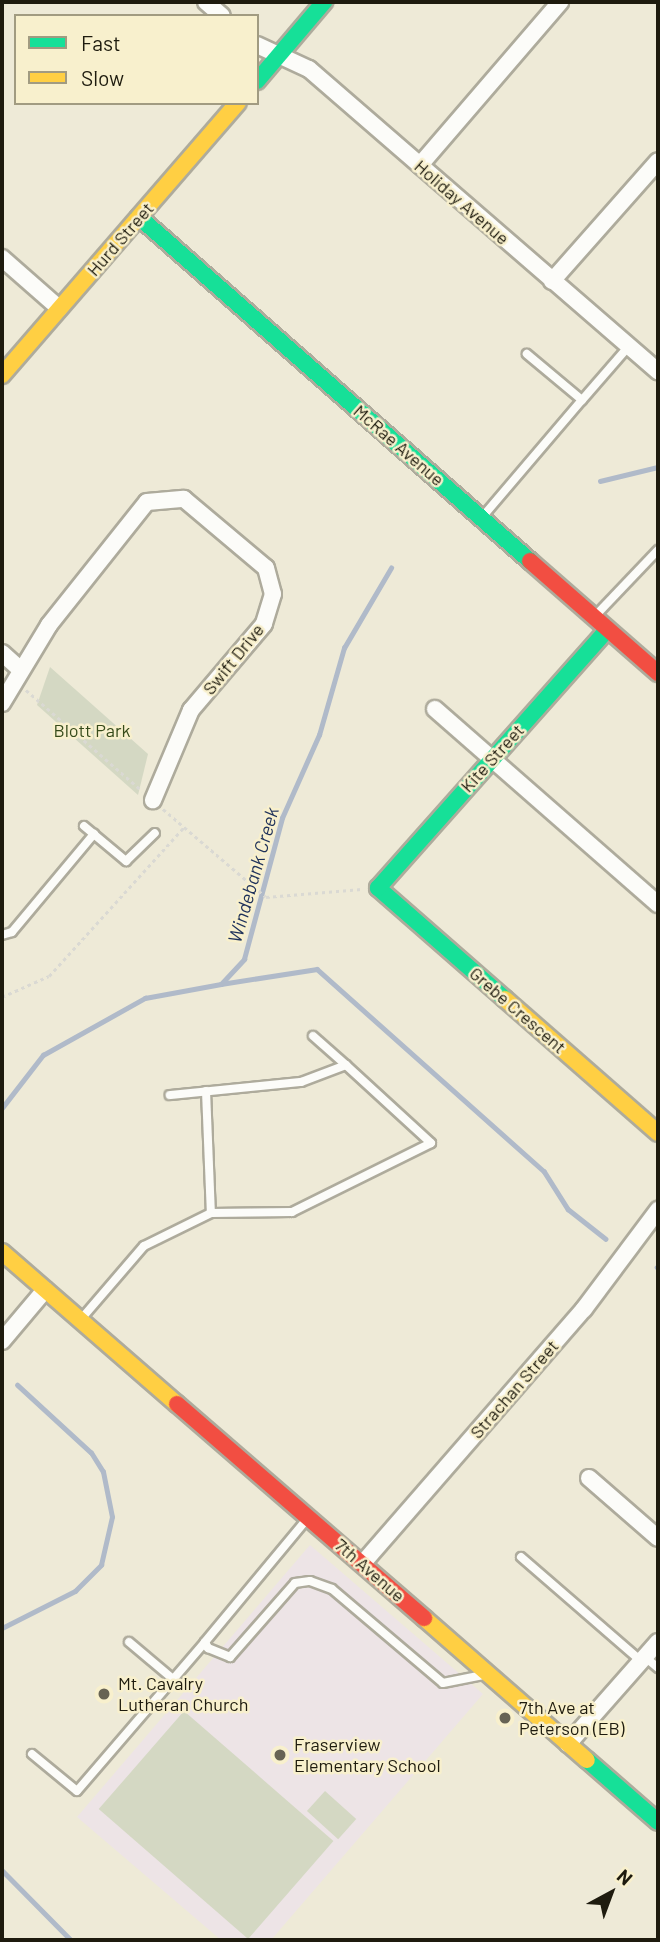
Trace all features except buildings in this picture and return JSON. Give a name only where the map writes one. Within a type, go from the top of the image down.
[{"type":"street","points":[[206,2],[220,14]]},
{"type":"street","points":[[259,79],[324,2]]},
{"type":"street","points":[[421,165],[560,2]]},
{"type":"street","name":"Holiday Avenue","points":[[259,46],[309,69],[658,371]]},
{"type":"street","name":"Hurd Street","points":[[2,375],[236,105]]},
{"type":"street","points":[[552,281],[658,161]]},
{"type":"street","name":"McRae Avenue","points":[[139,218],[657,670]]},
{"type":"street","points":[[2,258],[59,307]]},
{"type":"street","name":"Swift Drive","points":[[18,676],[147,502],[184,499],[266,568],[273,594],[264,625],[191,710],[153,800]]},
{"type":"street","name":"Kite Street","points":[[378,888],[607,629]]},
{"type":"street","points":[[2,653],[18,676],[2,703]]},
{"type":"street","points":[[435,709],[658,904]]},
{"type":"street","name":"Grebe Crescent","points":[[378,888],[658,1133]]},
{"type":"street","name":"Strachan Street","points":[[363,1563],[584,1309],[658,1210]]},
{"type":"street","name":"7th Avenue","points":[[2,1252],[658,1822]]},
{"type":"street","points":[[2,1341],[45,1290]]},
{"type":"street","points":[[589,1478],[658,1538]]},
{"type":"street","points":[[568,1744],[658,1642]]},
{"type":"lane","points":[[482,518],[629,346]]},
{"type":"lane","points":[[527,354],[582,400]]},
{"type":"lane","points":[[594,617],[658,550]]},
{"type":"lane","points":[[84,826],[126,860],[155,833]]},
{"type":"lane","points":[[2,935],[12,932],[94,834]]},
{"type":"lane","points":[[80,1321],[144,1246],[211,1213],[292,1212],[431,1143],[313,1036]]},
{"type":"lane","points":[[170,1095],[301,1082],[346,1065]]},
{"type":"lane","points":[[206,1091],[211,1213]]},
{"type":"lane","points":[[32,1754],[77,1791],[309,1517]]},
{"type":"lane","points":[[521,1557],[643,1659],[658,1668]]},
{"type":"lane","points":[[205,1642],[218,1654],[230,1657],[295,1583],[310,1581],[332,1589],[443,1683],[488,1674]]},
{"type":"lane","points":[[129,1642],[173,1679]]},
{"type":"path","points":[[18,676],[153,800],[266,897],[378,888]]},
{"type":"path","points":[[2,997],[49,976],[184,827]]},
{"type":"shaded area","name":"Fraserview Elementary School","points":[[310,1545],[483,1694],[271,1940],[221,1940],[77,1817]]},
{"type":"green space","name":"Blott Park","points":[[50,667],[148,754],[138,795],[37,705]]},
{"type":"green space","points":[[184,1711],[333,1841],[248,1939],[99,1809]]},
{"type":"green space","points":[[325,1791],[356,1819],[338,1839],[307,1811]]},
{"type":"waterway","name":"Windebank Creek","points":[[600,481],[658,467]]},
{"type":"waterway","name":"Windebank Creek","points":[[2,1108],[43,1055],[145,998],[221,984],[244,959],[282,818],[319,735],[344,648],[391,568]]},
{"type":"waterway","points":[[221,984],[317,969],[544,1171],[568,1209],[606,1239]]},
{"type":"waterway","name":"Windebank Creek","points":[[2,1628],[75,1591],[101,1565],[112,1517],[103,1472],[91,1453],[17,1385]]},
{"type":"waterway","name":"Windebank Creek","points":[[2,1870],[71,1940]]},
{"type":"traffic: fast","points":[[259,79],[324,2]]},
{"type":"traffic: fast","points":[[139,217],[530,561]]},
{"type":"traffic: fast","points":[[505,999],[378,888],[607,630]]},
{"type":"traffic: fast","points":[[587,1760],[658,1822]]},
{"type":"traffic: slow","points":[[2,375],[236,105]]},
{"type":"traffic: slow","points":[[505,999],[658,1133]]},
{"type":"traffic: slow","points":[[2,1252],[177,1404]]},
{"type":"traffic: slow","points":[[424,1618],[587,1760]]},
{"type":"traffic: jam","points":[[530,561],[658,673]]},
{"type":"traffic: jam","points":[[177,1404],[424,1618]]},
{"type":"place","name":"Mt. Cavalry Lutheran Church","points":[[104,1694]]},
{"type":"place","name":"7th Ave at Peterson (EB)","points":[[505,1718]]},
{"type":"place","name":"Fraserview Elementary School","points":[[280,1755]]}]
